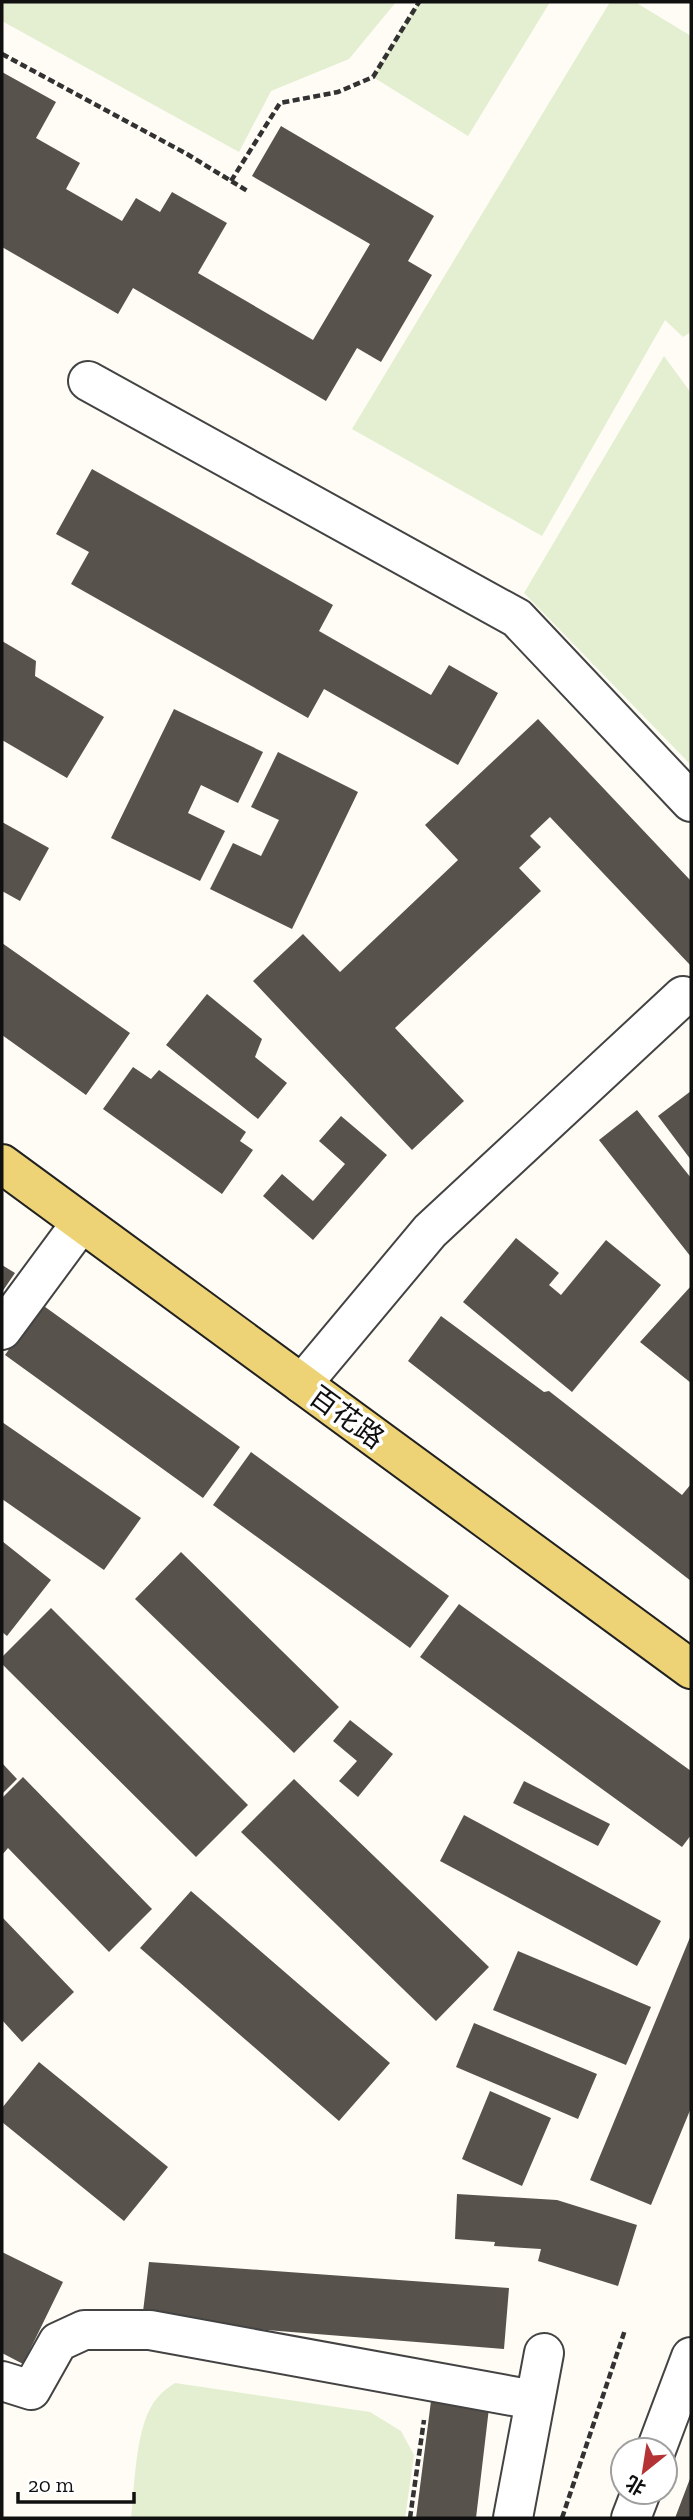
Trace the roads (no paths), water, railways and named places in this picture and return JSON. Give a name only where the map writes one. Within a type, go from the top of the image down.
[{"type":"main road","name":"百花路","points":[[2,1164],[691,1669]]},
{"type":"street","points":[[88,381],[517,618],[691,802]]},
{"type":"street","points":[[302,1384],[430,1231],[682,996]]},
{"type":"street","points":[[2,1330],[81,1223]]},
{"type":"street","points":[[2,2381],[32,2390],[58,2342],[84,2330],[137,2330],[534,2400]]},
{"type":"street","points":[[513,2518],[544,2353]]},
{"type":"street","points":[[661,2436],[691,2357]]}]
